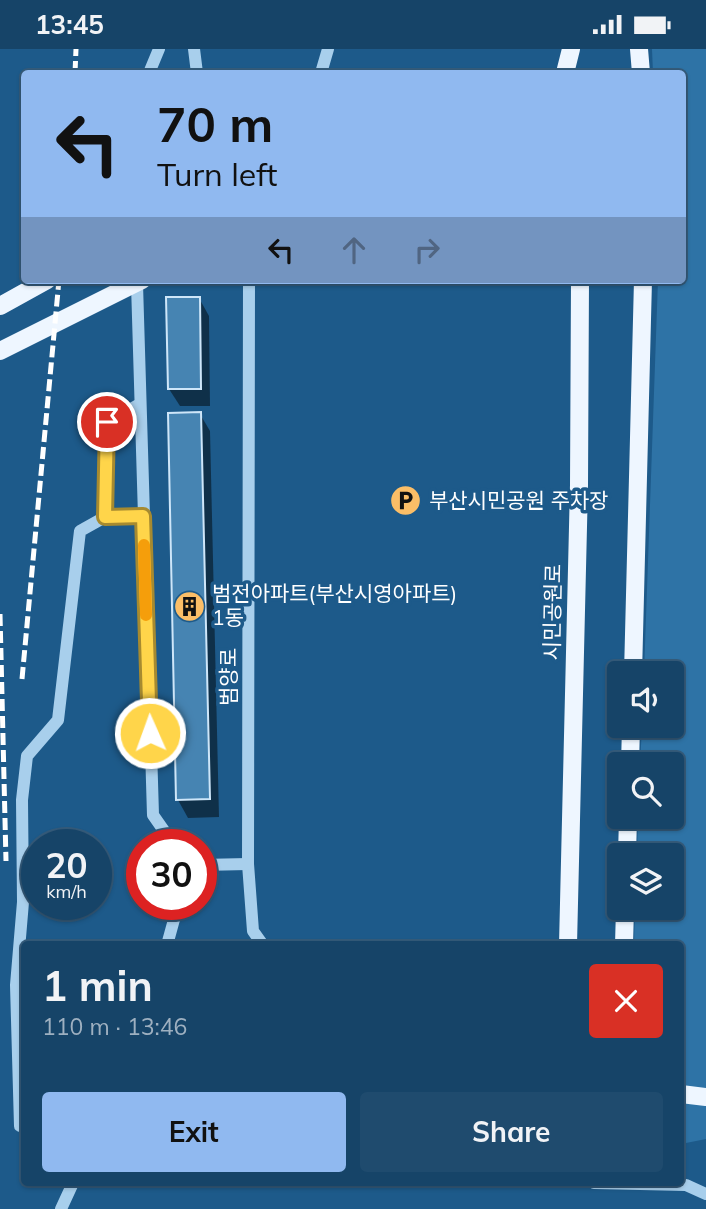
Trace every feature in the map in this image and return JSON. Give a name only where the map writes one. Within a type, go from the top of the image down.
[{"type":"main road","points":[[566,70],[573,49]]},
{"type":"main road","points":[[573,49],[575,70]]},
{"type":"main road","points":[[639,49],[641,70]]},
{"type":"main road","points":[[0,306],[40,284]]},
{"type":"main road","points":[[0,351],[135,284]]},
{"type":"main road","name":"시민공원로","points":[[568,941],[579,485],[577,284]]},
{"type":"main road","points":[[633,661],[643,284]]},
{"type":"main road","points":[[624,941],[625,920]]},
{"type":"main road","points":[[684,1094],[706,1097]]},
{"type":"street","points":[[150,70],[159,49]]},
{"type":"street","points":[[194,49],[197,70]]},
{"type":"street","points":[[322,70],[328,49]]},
{"type":"street","points":[[139,284],[140,404],[153,815],[163,829]]},
{"type":"street","name":"범양로","points":[[249,284],[248,864],[253,931],[260,941]]},
{"type":"street","points":[[105,517],[107,422],[140,404]]},
{"type":"street","points":[[20,1126],[16,985],[23,901],[22,800],[27,755],[58,720],[80,531],[105,517],[143,516]]},
{"type":"street","points":[[217,865],[248,864]]},
{"type":"street","points":[[168,941],[174,920]]},
{"type":"street","points":[[684,1185],[706,1194]]},
{"type":"street","points":[[61,1209],[72,1186]]},
{"type":"shaded area","points":[[652,49],[706,49],[706,1139],[684,1143],[684,941],[634,941],[635,920],[684,920],[684,843],[637,843],[638,829],[684,829],[684,752],[641,752],[641,738],[684,738],[684,661],[644,661],[658,284],[686,284],[686,70],[653,70]]},
{"type":"building","points":[[166,297],[200,297],[201,389],[168,389]]},
{"type":"building","name":"범전아파트(부산시영아파트) 1동","points":[[201,412],[210,799],[176,800],[168,413]]},
{"type":"railway","points":[[75,70],[76,49]]},
{"type":"railway","points":[[22,679],[59,284]]},
{"type":"railway","points":[[0,614],[6,861]]},
{"type":"slow traffic","points":[[144,545],[146,615]]},
{"type":"place","name":"부산시민공원 주차장","points":[[406,501]]},
{"type":"place","name":"범전아파트(부산시영아파트) 1동","points":[[189,606]]},
{"type":"route","points":[[107,422],[105,517],[143,516],[150,733]]}]
